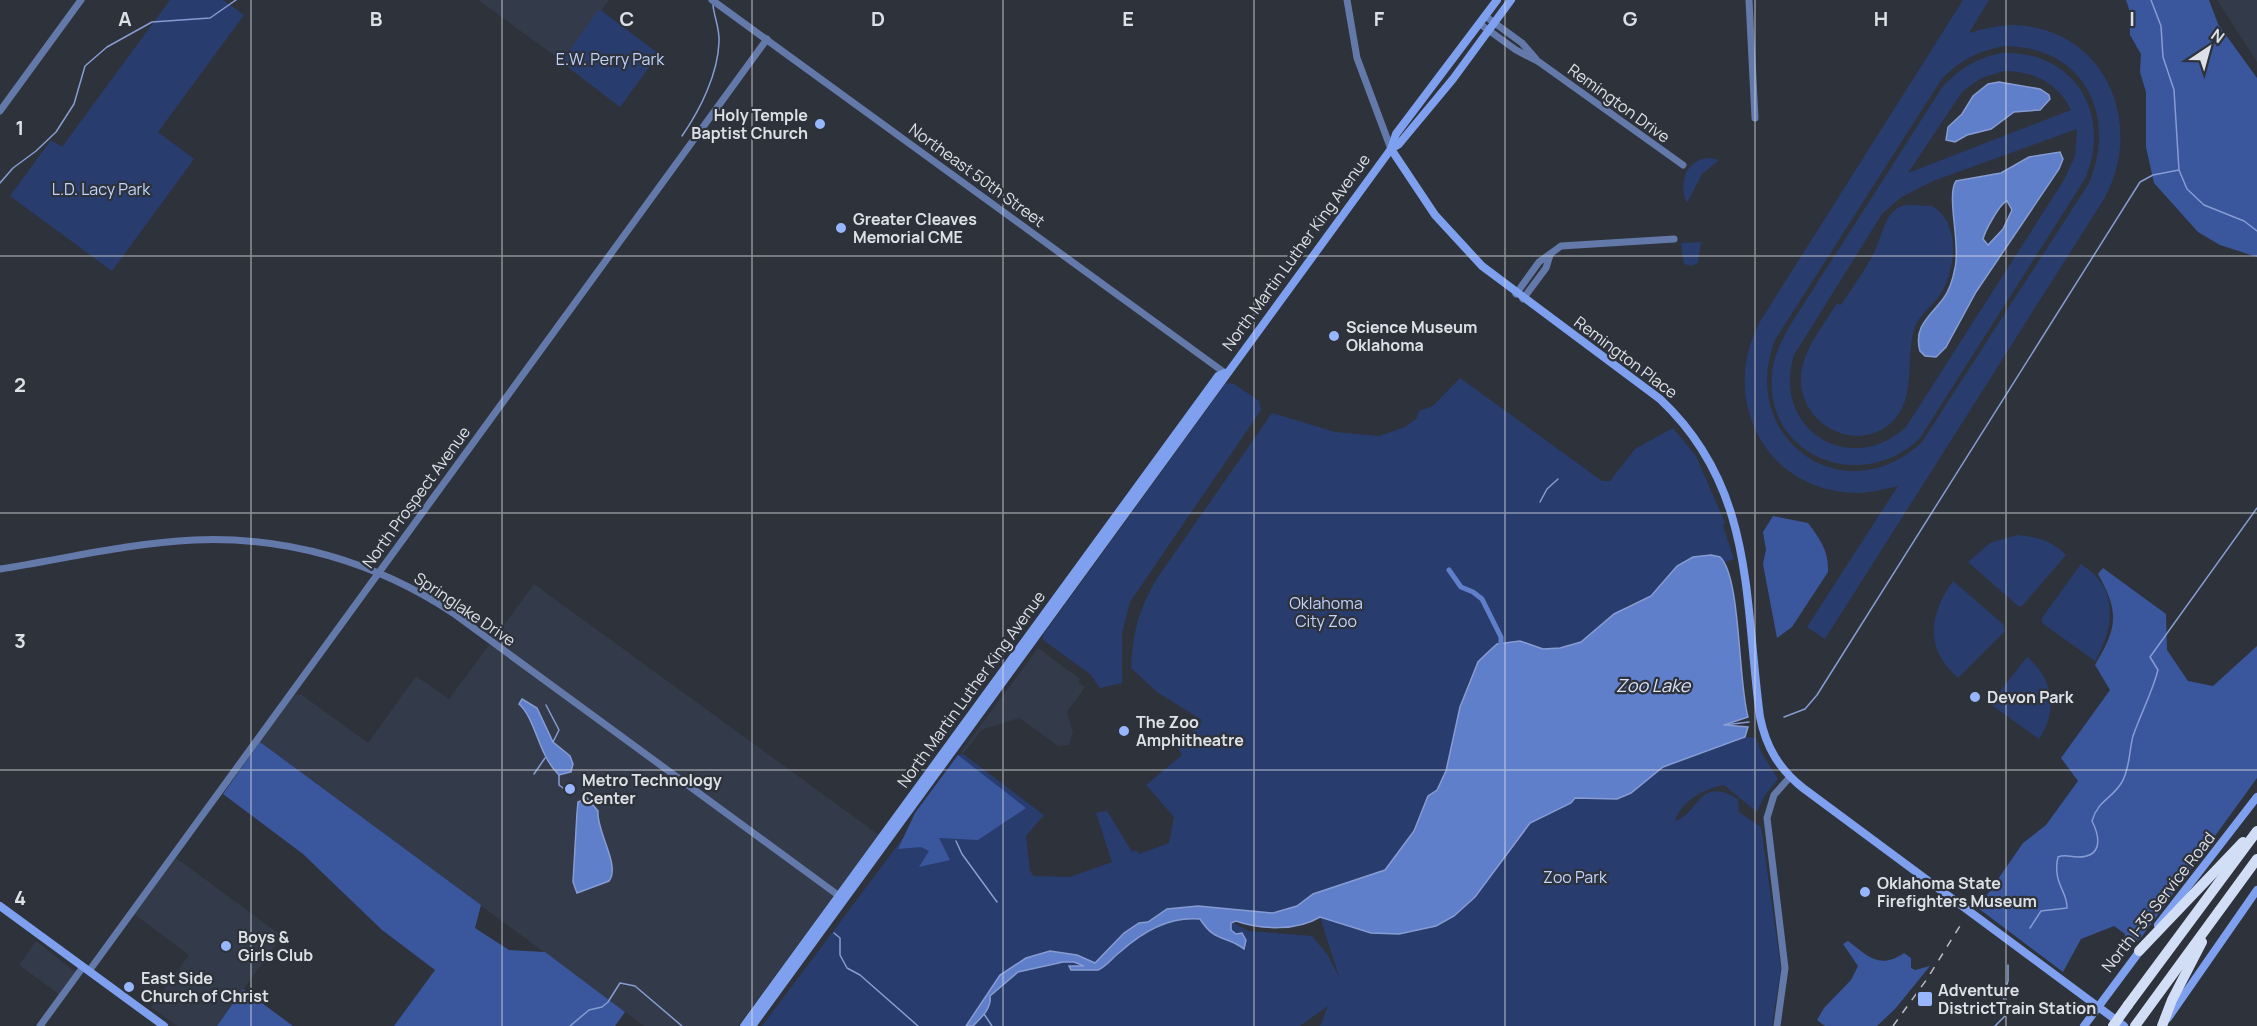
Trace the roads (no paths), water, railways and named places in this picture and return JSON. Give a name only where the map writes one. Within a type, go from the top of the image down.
[{"type":"highway","points":[[2139,951],[2173,918],[2229,854],[2257,830]]},
{"type":"highway","points":[[2113,1026],[2257,830]]},
{"type":"highway","points":[[2135,1026],[2257,859]]},
{"type":"highway","points":[[2162,1026],[2172,1000],[2200,948],[2208,925]]},
{"type":"main road","name":"North Martin Luther King Avenue","points":[[744,1026],[1214,393],[1225,373],[1390,149],[1396,134],[1497,0]]},
{"type":"main road","name":"North Martin Luther King Avenue","points":[[1390,149],[1399,144],[1511,0]]},
{"type":"main road","name":"Remington Place","points":[[1390,149],[1425,201],[1460,244],[1520,297],[1660,399],[1687,427],[1710,461],[1725,493],[1738,536],[1762,728],[1775,759],[1790,777]]},
{"type":"main road","points":[[1790,777],[2124,1026]]},
{"type":"main road","name":"North I-35 Service Road","points":[[2084,1026],[2257,797]]},
{"type":"main road","points":[[2162,1026],[2257,891]]},
{"type":"main road","name":"North Martin Luther King Avenue","points":[[752,1026],[842,897]]},
{"type":"main road","points":[[0,906],[164,1026]]},
{"type":"street","points":[[0,111],[81,0]]},
{"type":"street","name":"Northeast 50th Street","points":[[712,0],[1225,373]]},
{"type":"street","points":[[1347,0],[1357,58],[1390,149]]},
{"type":"street","points":[[1749,0],[1755,118]]},
{"type":"street","name":"Remington Drive","points":[[1483,20],[1522,43],[1539,62],[1683,165]]},
{"type":"street","name":"North Prospect Avenue","points":[[40,1026],[86,969],[766,39]]},
{"type":"street","points":[[1520,297],[1546,268],[1550,255],[1567,244],[1674,239]]},
{"type":"street","name":"Springlake Drive","points":[[0,569],[153,544],[211,540],[255,541],[294,547],[327,554],[378,572],[421,593],[460,618],[842,897]]},
{"type":"street","points":[[1777,1026],[1785,968],[1767,818],[1774,795],[1790,777]]},
{"type":"water","points":[[1999,82],[2040,89],[2049,95],[2050,99],[2040,110],[2014,112],[1991,129],[1967,135],[1955,142],[1946,140],[1948,127],[1962,114],[1973,96],[1988,84]]},
{"type":"water","points":[[2060,152],[2063,159],[2059,169],[1976,292],[1946,347],[1936,357],[1925,356],[1920,351],[1918,343],[1921,328],[1948,292],[1955,268],[1956,246],[1952,198],[1956,181],[2001,173],[2029,157]],"holes":[[[2007,201],[2012,210],[2003,229],[1988,245],[1983,239],[1997,212]]]},
{"type":"water","name":"Zoo Lake","points":[[1711,555],[1720,557],[1727,568],[1732,585],[1748,717],[1724,725],[1748,727],[1745,737],[1663,767],[1631,793],[1617,799],[1575,798],[1571,803],[1530,823],[1475,897],[1454,916],[1436,926],[1399,934],[1371,933],[1320,917],[1301,925],[1279,928],[1236,921],[1231,923],[1231,930],[1236,934],[1242,933],[1246,940],[1244,949],[1216,936],[1200,919],[1178,920],[1147,932],[1098,970],[1071,970],[1069,966],[1084,966],[1074,962],[1063,962],[1018,972],[990,996],[988,1009],[979,1020],[973,1026],[966,1026],[1000,975],[1026,958],[1050,951],[1077,955],[1095,963],[1124,933],[1139,923],[1148,922],[1167,909],[1198,906],[1273,913],[1297,906],[1313,894],[1385,870],[1414,831],[1428,796],[1437,790],[1446,771],[1460,707],[1478,662],[1486,654],[1497,644],[1520,641],[1543,649],[1560,648],[1581,642],[1614,614],[1651,596],[1677,566],[1693,557]]},
{"type":"water","points":[[522,699],[537,708],[553,742],[570,756],[573,764],[571,772],[559,775],[552,767],[525,711],[519,704]]},
{"type":"water","points":[[587,798],[598,811],[612,875],[609,881],[577,893],[573,882],[578,802]]},
{"type":"waterway","points":[[0,183],[13,168],[56,132],[74,104],[85,66],[107,47],[152,22],[210,18],[236,0]]},
{"type":"waterway","points":[[2151,0],[2161,26],[2163,57],[2174,90],[2179,170],[2187,189],[2204,205],[2244,221],[2257,231]]},
{"type":"waterway","points":[[682,136],[701,103],[715,67],[719,37],[713,5]]},
{"type":"waterway","points":[[1784,717],[1805,709],[1817,695],[2140,182],[2153,175],[2179,170]]},
{"type":"waterway","points":[[1540,502],[1547,489],[1558,479]]},
{"type":"waterway","points":[[2030,928],[2041,911],[2067,908],[2067,902],[2058,880],[2058,857],[2086,856],[2096,850],[2098,839],[2092,821],[2098,808],[2118,788],[2125,777],[2133,736],[2158,670],[2150,657],[2257,508]]},
{"type":"waterway","points":[[1449,570],[1461,587],[1482,599],[1501,637],[1501,644]]},
{"type":"waterway","points":[[546,705],[559,730],[553,742]]},
{"type":"waterway","points":[[1724,725],[1749,722]]},
{"type":"waterway","points":[[534,774],[545,758]]},
{"type":"waterway","points":[[559,775],[559,785],[567,791]]},
{"type":"waterway","points":[[956,841],[962,854],[997,902]]},
{"type":"waterway","points":[[834,933],[840,938],[840,955],[847,968],[860,975],[918,1026]]},
{"type":"waterway","points":[[1995,1026],[2007,1014],[2003,995],[2008,981],[2008,965]]},
{"type":"waterway","points":[[570,1026],[589,1010],[602,1007],[608,1002],[620,983],[635,986],[682,1026]]},
{"type":"waterway","points":[[984,1014],[992,1026]]},
{"type":"railway","points":[[1893,1026],[1927,979],[1963,921]]},
{"type":"place","name":"Holy Temple Baptist Church","points":[[820,124]]},
{"type":"place","name":"Greater Cleaves Memorial CME","points":[[841,228]]},
{"type":"place","name":"Science Museum Oklahoma","points":[[1334,336]]},
{"type":"place","name":"Devon Park","points":[[1975,697]]},
{"type":"place","name":"The Zoo Amphitheatre","points":[[1124,731]]},
{"type":"place","name":"Metro Technology Center","points":[[570,789]]},
{"type":"place","name":"Oklahoma State Firefighters Museum","points":[[1865,892]]},
{"type":"place","name":"Boys & Girls Club","points":[[226,946]]},
{"type":"place","name":"East Side Church of Christ","points":[[129,987]]},
{"type":"place","name":"Adventure DistrictTrain Station","points":[[1925,999]]},
{"type":"park label","name":"E.W. Perry Park","points":[[610,59]]},
{"type":"park label","name":"L.D. Lacy Park","points":[[101,189]]},
{"type":"park label","name":"Oklahoma City Zoo","points":[[1326,612]]},
{"type":"park label","name":"Zoo Park","points":[[1575,877]]}]
